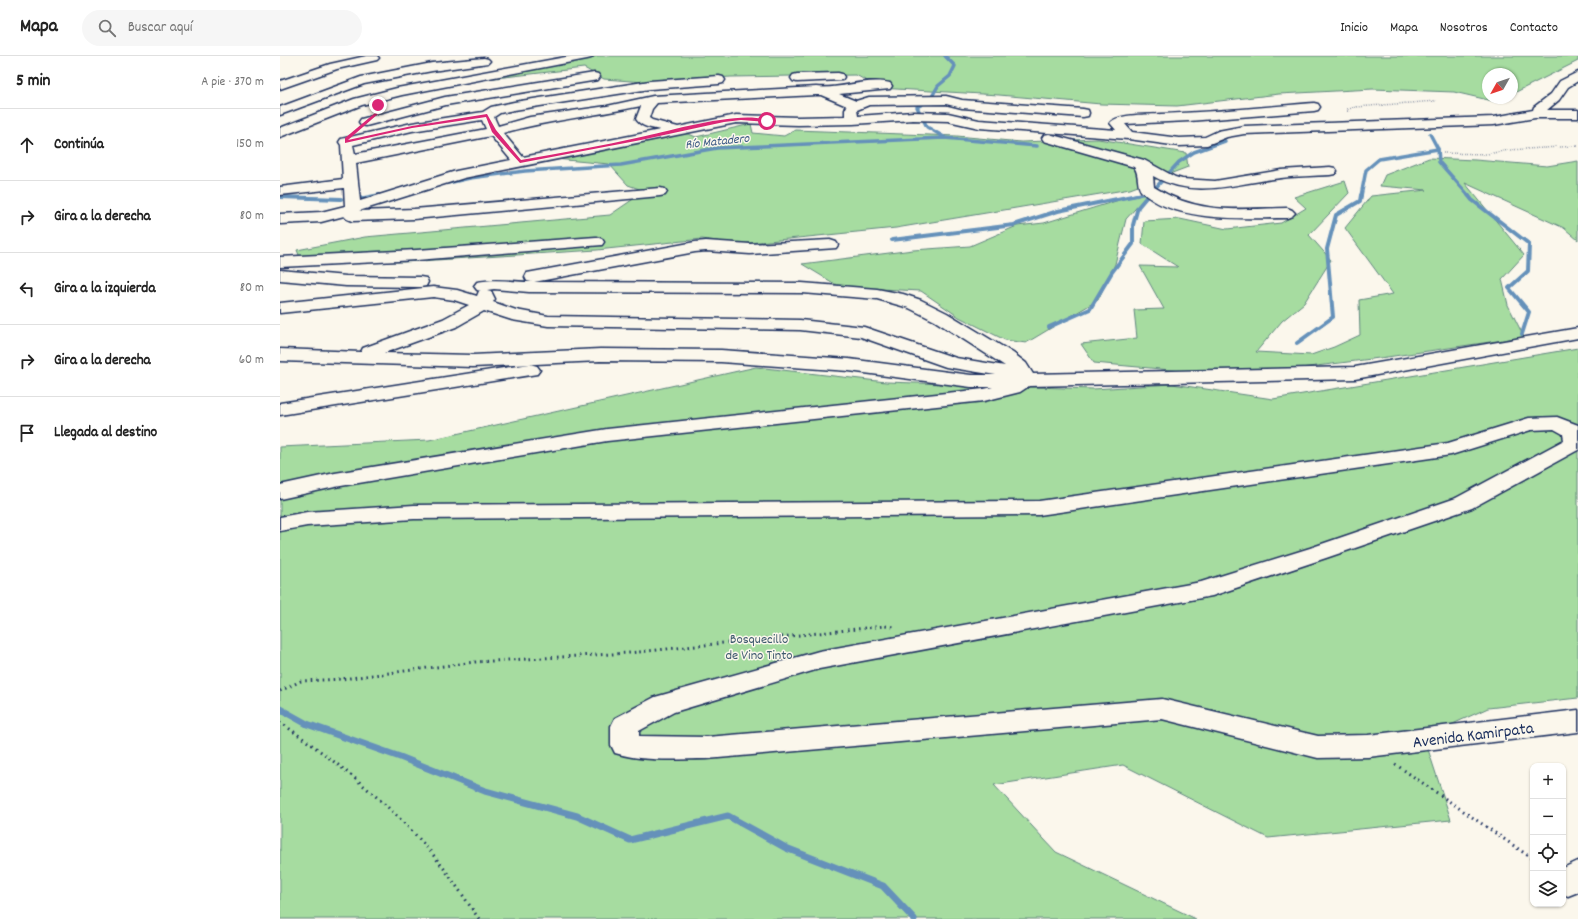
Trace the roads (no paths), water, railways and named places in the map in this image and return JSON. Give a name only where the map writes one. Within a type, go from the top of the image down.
[{"type":"street","points":[[280,78],[313,65],[350,56]]},
{"type":"street","points":[[280,95],[336,75],[440,56]]},
{"type":"street","points":[[280,133],[358,102],[434,84],[587,56]]},
{"type":"street","points":[[280,85],[334,66],[373,58]]},
{"type":"street","points":[[280,111],[342,88],[372,79],[432,67],[492,60]]},
{"type":"street","points":[[1558,122],[1542,114],[1539,110],[1555,97],[1564,84],[1578,76]]},
{"type":"street","points":[[366,122],[458,98],[594,77]]},
{"type":"street","points":[[785,78],[838,77]]},
{"type":"street","points":[[346,142],[412,127],[487,116],[496,110],[514,106],[650,85],[732,80]]},
{"type":"street","points":[[280,144],[369,107],[409,95],[434,84]]},
{"type":"street","points":[[348,160],[494,131],[512,125],[537,120],[607,110],[653,100],[816,91],[824,92],[861,87],[886,86]]},
{"type":"street","points":[[824,92],[855,105]]},
{"type":"street","points":[[653,100],[646,108],[642,119],[648,123],[676,130]]},
{"type":"street","points":[[946,100],[964,115],[965,122]]},
{"type":"street","points":[[853,120],[851,110],[855,105],[869,101],[946,100],[962,104],[1084,113]]},
{"type":"street","points":[[353,208],[346,139],[384,107],[378,105]]},
{"type":"street","points":[[1128,135],[1117,122],[1124,120],[1182,118],[1314,107]]},
{"type":"street","points":[[321,216],[353,208],[461,174],[736,119],[767,121],[853,120],[913,116],[948,118],[995,126],[1128,135],[1179,142],[1202,141],[1223,134],[1244,130],[1374,124],[1425,124],[1494,121],[1542,114],[1578,114]]},
{"type":"street","points":[[487,116],[494,131],[520,162]]},
{"type":"street","points":[[1468,133],[1558,122],[1578,124]]},
{"type":"street","points":[[1073,131],[1047,134],[1043,136],[1067,144],[1139,163],[1170,180],[1200,185],[1227,183],[1252,177],[1330,171]]},
{"type":"street","points":[[1213,138],[1243,142],[1332,137],[1414,135]]},
{"type":"street","points":[[1139,163],[1145,171],[1147,189],[1161,199],[1180,208],[1197,212],[1213,213],[1287,213]]},
{"type":"street","points":[[386,198],[510,178]]},
{"type":"street","points":[[280,192],[350,183]]},
{"type":"street","points":[[280,219],[321,216],[414,214],[660,192]]},
{"type":"street","points":[[280,262],[596,242]]},
{"type":"street","points":[[508,285],[521,280],[694,247],[750,249],[830,245]]},
{"type":"street","points":[[280,275],[346,281],[461,282],[483,295],[512,316],[548,321],[800,325],[849,329],[880,337],[954,363],[1000,370],[1023,378]]},
{"type":"street","points":[[280,492],[335,480],[607,435],[984,395],[1013,388],[1022,383],[1024,373],[1006,357],[941,317],[915,304],[897,298],[877,294],[802,288],[537,287],[494,284],[460,318],[361,356]]},
{"type":"street","points":[[280,308],[433,292],[457,295],[483,295]]},
{"type":"street","points":[[280,355],[361,356],[473,361],[600,355],[752,357],[849,365],[971,380],[1355,373],[1578,333]]},
{"type":"street","points":[[280,409],[553,367],[600,355]]},
{"type":"street","name":"Avenida Kamirpata","points":[[280,524],[307,520],[414,512],[1039,508],[1451,449],[1529,424],[1557,423],[1572,430],[1575,443],[1464,503],[1318,553],[1203,590],[819,660],[665,704],[625,726],[625,745],[650,748],[707,748],[1162,709],[1318,747],[1368,746],[1578,721]]},
{"type":"street","points":[[280,481],[312,478],[335,480]]},
{"type":"waterway","points":[[944,137],[927,127],[917,107],[930,100],[938,86],[950,76],[955,66],[945,56]]},
{"type":"waterway","points":[[1430,134],[1438,149]]},
{"type":"waterway","name":"Río Matadero","points":[[448,183],[470,178],[525,171],[621,165],[717,148],[944,138],[1037,146]]},
{"type":"waterway","points":[[1148,196],[1179,162],[1194,152],[1225,141]]},
{"type":"waterway","points":[[1361,196],[1366,170],[1379,159],[1438,149]]},
{"type":"waterway","points":[[1438,149],[1439,162],[1469,196]]},
{"type":"waterway","points":[[1132,196],[1151,192]]},
{"type":"waterway","name":"Río Matadero","points":[[359,199],[380,195],[375,196]]},
{"type":"waterway","points":[[892,240],[1014,225],[1058,211],[1137,195]]},
{"type":"waterway","points":[[1049,327],[1090,309],[1112,272],[1133,244],[1133,225],[1138,207],[1148,195]]},
{"type":"waterway","points":[[1297,343],[1333,317],[1327,249],[1336,215],[1360,201],[1361,195]]},
{"type":"waterway","points":[[1468,195],[1472,200],[1529,244],[1528,271],[1509,288],[1529,312],[1522,334]]},
{"type":"waterway","name":"Río Matadero","points":[[280,197],[341,199]]},
{"type":"waterway","points":[[280,709],[307,724],[400,757],[485,791],[577,816],[630,840],[728,816],[786,848],[883,886],[914,919]]},
{"type":"park label","name":"Bosquecillo de Vino Tinto","points":[[759,646]]}]
